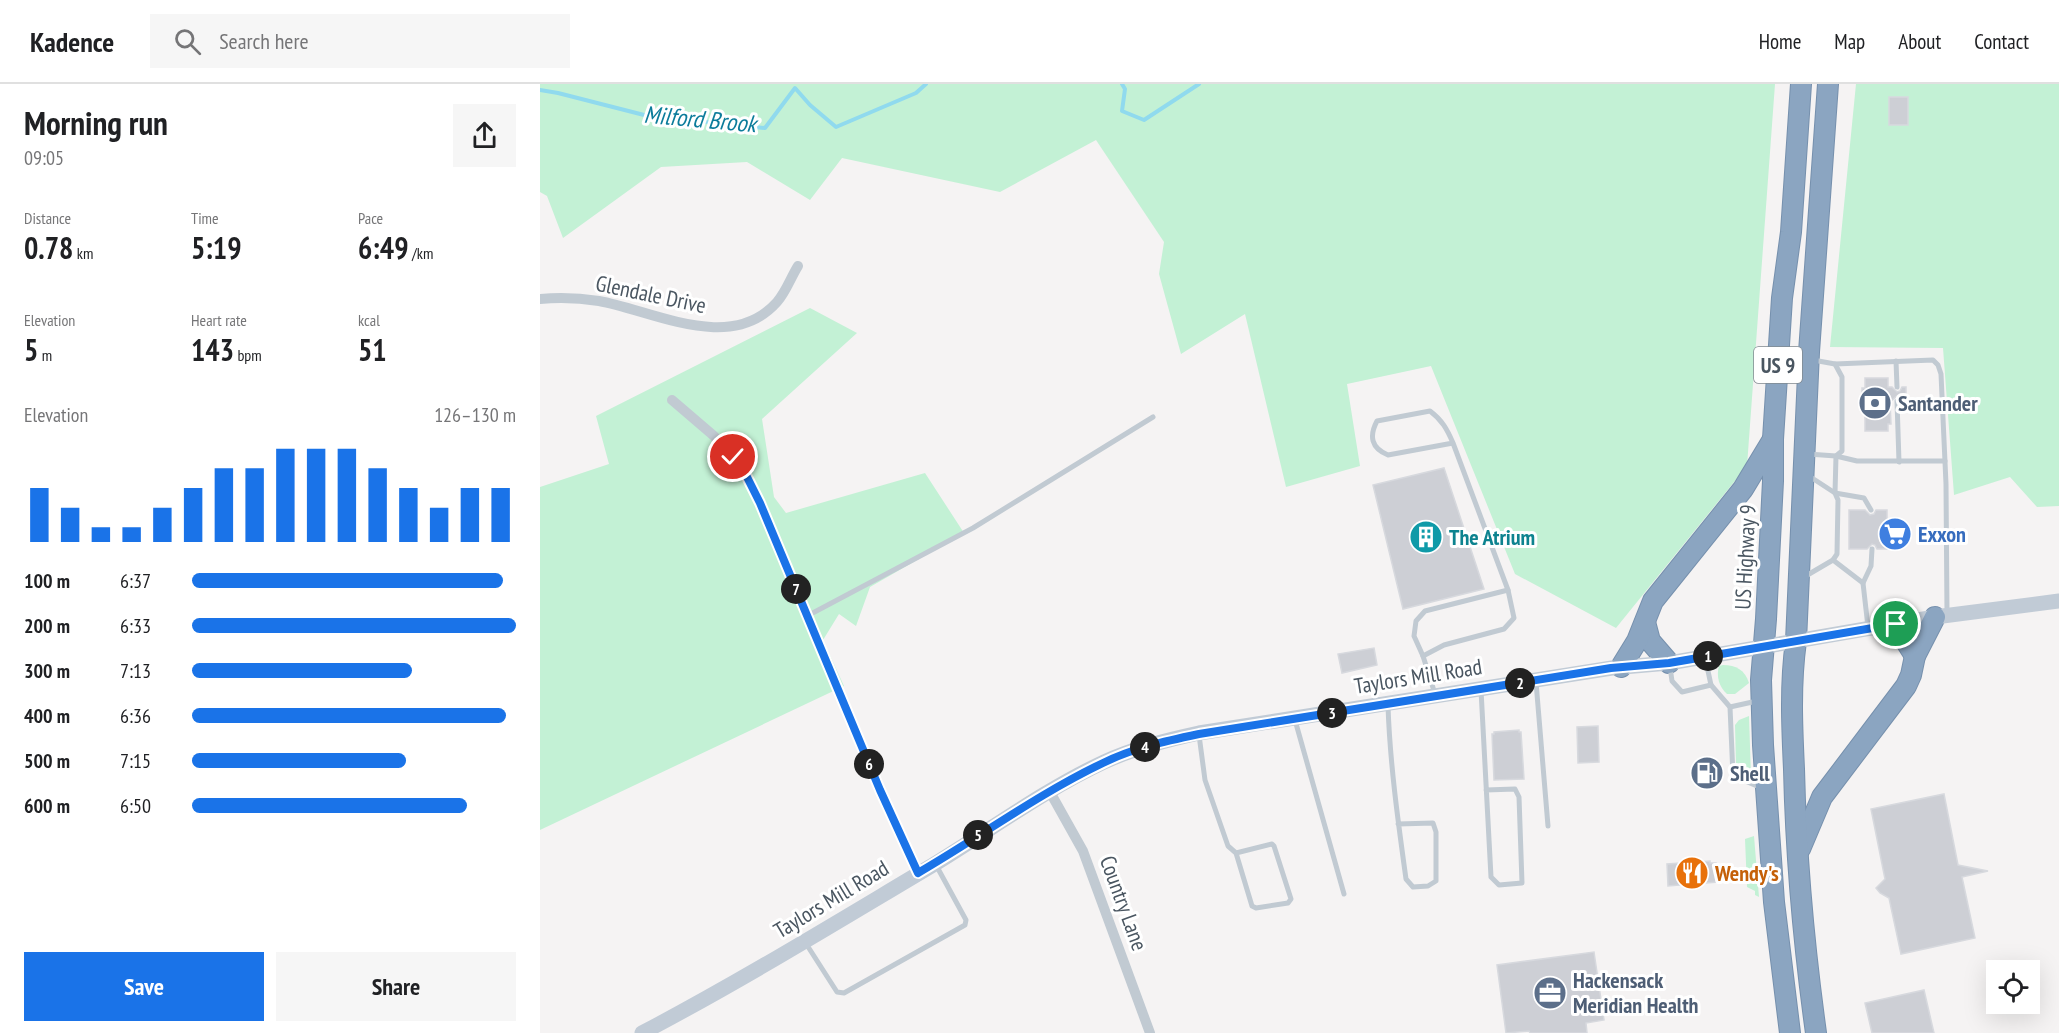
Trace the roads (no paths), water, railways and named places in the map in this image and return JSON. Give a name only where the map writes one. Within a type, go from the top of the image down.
[{"type":"highway","name":"US Highway 9","points":[[1790,1033],[1774,902],[1761,700],[1782,298],[1791,232],[1801,84]]},
{"type":"highway","name":"US 9","points":[[1816,1033],[1797,854],[1792,668],[1796,641],[1808,360],[1828,84]]},
{"type":"highway","points":[[1621,667],[1637,641],[1653,601],[1743,489],[1773,439]]},
{"type":"highway","points":[[1797,854],[1822,797],[1906,686],[1915,656],[1941,616]]},
{"type":"highway","points":[[1645,622],[1650,641],[1669,663]]},
{"type":"highway","points":[[1896,624],[1915,656]]},
{"type":"street","name":"Glendale Drive","points":[[540,299],[576,298],[696,326],[725,327],[750,320],[767,311],[778,300],[798,266]]},
{"type":"street","points":[[672,400],[714,436],[745,473],[760,503],[880,790],[918,873]]},
{"type":"street","name":"Taylors Mill Road","points":[[642,1033],[712,995],[1103,762],[1160,742],[1295,718],[1621,667],[1669,663],[1941,616],[2059,601]]},
{"type":"street","name":"Country Lane","points":[[1050,792],[1083,851],[1150,1033]]},
{"type":"lane","points":[[1808,360],[1835,364],[1933,360],[1938,364],[1941,374],[1945,461],[1941,616]]},
{"type":"lane","points":[[1896,361],[1897,387]]},
{"type":"lane","points":[[1835,364],[1842,377],[1842,451],[1836,456],[1835,493]]},
{"type":"lane","points":[[1897,401],[1899,462]]},
{"type":"lane","points":[[1423,656],[1444,645],[1504,629],[1514,618],[1508,590],[1453,443],[1439,417],[1430,411],[1377,422],[1371,431],[1376,447],[1388,455],[1453,443]]},
{"type":"lane","points":[[807,616],[973,528],[1153,417]]},
{"type":"lane","points":[[1803,463],[1836,456],[1857,461],[1945,461]]},
{"type":"lane","points":[[1798,581],[1833,560],[1837,554],[1838,500],[1835,493],[1803,463]]},
{"type":"lane","points":[[1835,493],[1864,498],[1870,510]]},
{"type":"lane","points":[[1868,629],[1863,583],[1871,566],[1872,549]]},
{"type":"lane","points":[[1833,560],[1863,583]]},
{"type":"lane","points":[[1435,696],[1423,656],[1414,636],[1416,621],[1425,611],[1508,590]]},
{"type":"lane","points":[[1705,657],[1711,685],[1730,707],[1733,776],[1766,789]]},
{"type":"lane","points":[[1669,663],[1672,681],[1682,692],[1711,685]]},
{"type":"lane","points":[[1536,681],[1548,826]]},
{"type":"lane","points":[[1480,689],[1491,877],[1499,885],[1522,883],[1519,797],[1515,789],[1486,790]]},
{"type":"lane","points":[[1730,707],[1761,700]]},
{"type":"lane","points":[[1388,704],[1390,756],[1398,824],[1406,879],[1413,887],[1428,886],[1436,881],[1436,832],[1433,824],[1398,824]]},
{"type":"lane","points":[[1295,718],[1344,894]]},
{"type":"lane","points":[[1199,734],[1206,780],[1228,846],[1236,853],[1252,906],[1256,908],[1288,903],[1291,898],[1272,844],[1236,853]]},
{"type":"lane","points":[[804,940],[837,992],[844,993],[964,925],[966,920],[935,863]]},
{"type":"waterway","name":"Milford Brook","points":[[540,90],[648,116],[765,128],[795,88],[810,105],[836,127],[916,93],[926,84]]},
{"type":"waterway","name":"Milford Brook","points":[[1122,84],[1125,89],[1122,111],[1144,120],[1199,84]]},
{"type":"place","name":"Santander","points":[[1875,403]]},
{"type":"place","name":"Exxon","points":[[1895,534]]},
{"type":"place","name":"The Atrium","points":[[1426,537]]},
{"type":"place","name":"Shell","points":[[1707,773]]},
{"type":"place","name":"Wendy's","points":[[1692,873]]},
{"type":"place","name":"Hackensack Meridian Health","points":[[1550,993]]}]
